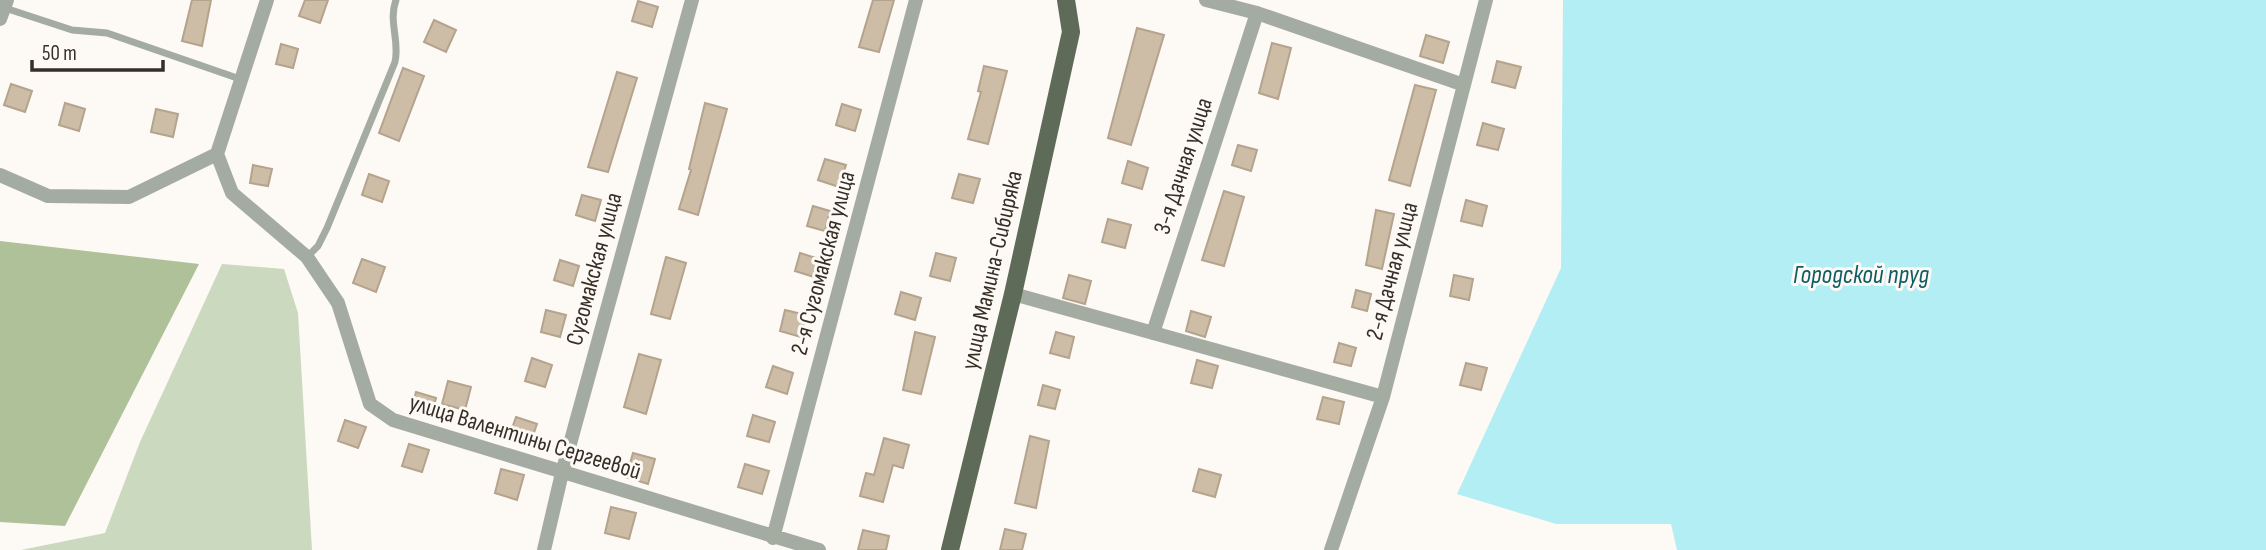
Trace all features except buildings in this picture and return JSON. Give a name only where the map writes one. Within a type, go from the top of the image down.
[{"type":"main road","name":"улица Мамина-Сибиряка","points":[[950,550],[1013,294],[1071,32],[1066,0]]},
{"type":"street","points":[[0,175],[48,196],[129,197],[217,154],[267,0]]},
{"type":"street","name":"Сугомакская улица","points":[[544,550],[562,473],[692,0]]},
{"type":"street","name":"2-я Сугомакская улица","points":[[773,538],[916,0]]},
{"type":"street","points":[[1206,0],[1257,13],[1464,85]]},
{"type":"street","name":"2-я Дачная улица","points":[[1331,550],[1382,397],[1486,0]]},
{"type":"street","name":"3-я Дачная улица","points":[[1153,333],[1257,13]]},
{"type":"street","name":"улица Валентины Сергеевой","points":[[217,154],[232,194],[307,257],[338,303],[370,404],[393,419],[819,550]]},
{"type":"street","points":[[1013,294],[1382,397]]},
{"type":"lane","points":[[307,257],[318,246],[327,228],[395,62],[398,51],[392,20],[396,0]]},
{"type":"lane","points":[[4,9],[72,30],[107,33],[240,79]]},
{"type":"green space","points":[[0,241],[199,264],[65,526],[0,522]]},
{"type":"green space","points":[[222,264],[284,269],[298,313],[312,550],[21,550],[105,533],[140,442]]},
{"type":"water","name":"Городской пруд","points":[[1563,0],[2266,0],[2266,550],[1677,550],[1671,524],[1556,524],[1457,494],[1561,268]]}]
